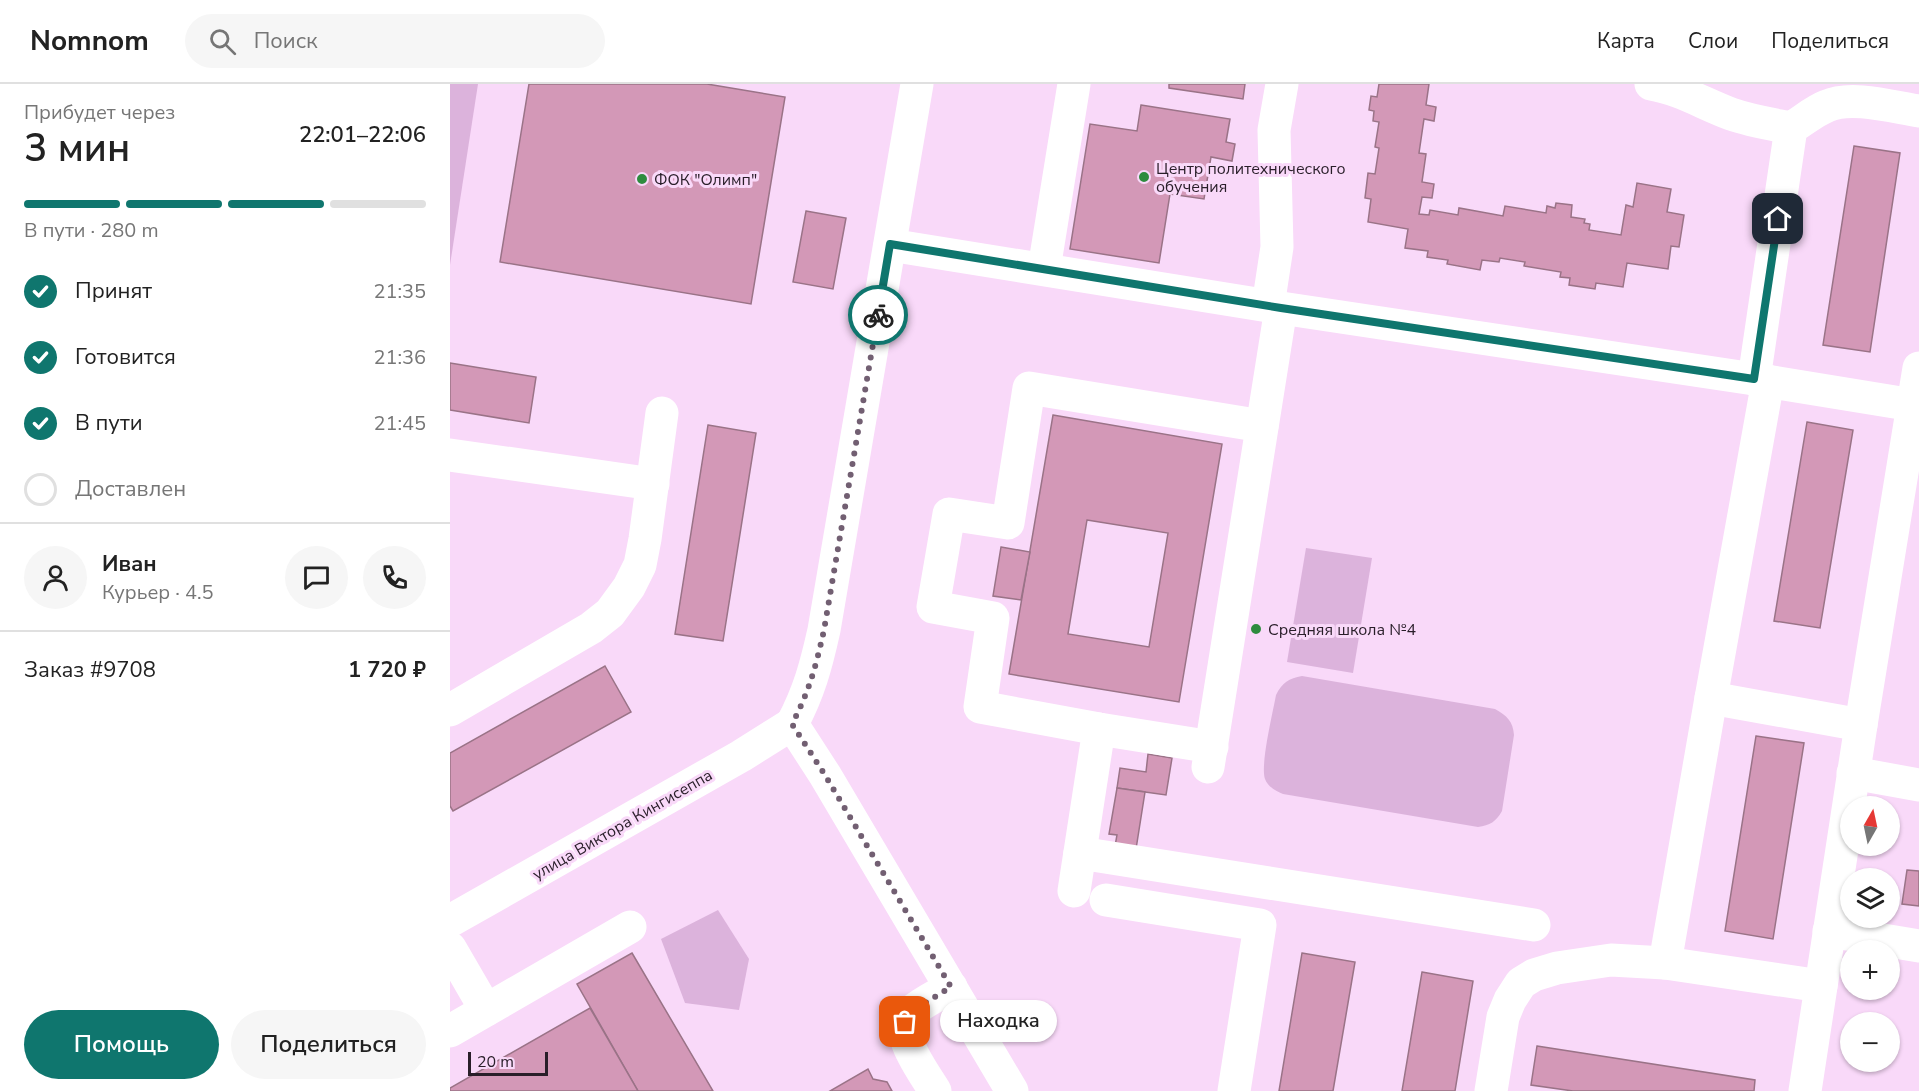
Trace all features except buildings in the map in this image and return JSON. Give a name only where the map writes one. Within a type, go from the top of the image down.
[{"type":"street","points":[[916,84],[824,630],[816,669],[805,699],[792,724],[825,775],[1012,1091]]},
{"type":"street","points":[[1044,269],[1074,84]]},
{"type":"street","points":[[1262,426],[1029,388],[1008,523],[949,514],[933,607],[993,618],[980,707],[1099,729],[1210,757],[1262,426],[1274,307],[1277,247],[1274,130],[1282,84]]},
{"type":"street","points":[[1651,84],[1690,96],[1730,113],[1791,128],[1828,105],[1843,102],[1862,102],[1919,111]]},
{"type":"street","points":[[1665,963],[1711,698],[1761,380],[1791,128]]},
{"type":"street","points":[[890,244],[1274,307],[1761,380],[1916,406]]},
{"type":"street","points":[[1805,1091],[1853,773],[1916,406],[1919,368]]},
{"type":"street","points":[[450,710],[591,628],[610,613],[629,586],[640,565],[662,413]]},
{"type":"street","points":[[450,455],[653,484]]},
{"type":"street","points":[[1711,698],[1861,725]]},
{"type":"street","name":"улица Виктора Кингисеппа","points":[[450,921],[741,756],[792,724]]},
{"type":"street","points":[[1074,891],[1099,729]]},
{"type":"street","points":[[1853,773],[1919,784]]},
{"type":"street","points":[[1080,853],[1534,925]]},
{"type":"street","points":[[1106,900],[1260,925],[1234,1091]]},
{"type":"street","points":[[450,1031],[630,927]]},
{"type":"street","points":[[1829,931],[1919,946]]},
{"type":"street","points":[[450,948],[486,1010]]},
{"type":"street","points":[[1491,1091],[1503,1017],[1521,983],[1534,975],[1557,968],[1611,960],[1665,963],[1821,986]]},
{"type":"street","points":[[934,1091],[908,1044],[904,1033],[905,1022],[909,1013],[951,987]]},
{"type":"shaded area","points":[[450,84],[478,84],[450,265]]},
{"type":"shaded area","points":[[1306,548],[1372,558],[1353,673],[1287,662]]},
{"type":"shaded area","points":[[1302,676],[1495,709],[1503,714],[1511,722],[1514,735],[1500,815],[1492,822],[1478,827],[1283,794],[1272,788],[1265,779],[1264,762],[1276,695],[1286,682]]},
{"type":"shaded area","points":[[718,910],[749,959],[739,1010],[685,1003],[661,939]]},
{"type":"way so far","points":[[878,315],[816,669],[805,699],[792,724],[825,775],[951,987],[909,1013],[905,1022]]},
{"type":"place","name":"Центр политехнического обучения","points":[[1144,177]]},
{"type":"place","name":"ФОК \"Олимп\"","points":[[642,179]]},
{"type":"place","name":"Средняя школа №4","points":[[1256,629]]},
{"type":"place","name":"Находка","points":[[905,1022]]},
{"type":"route","points":[[878,315],[890,244],[1281,308],[1754,379],[1778,219]]}]
